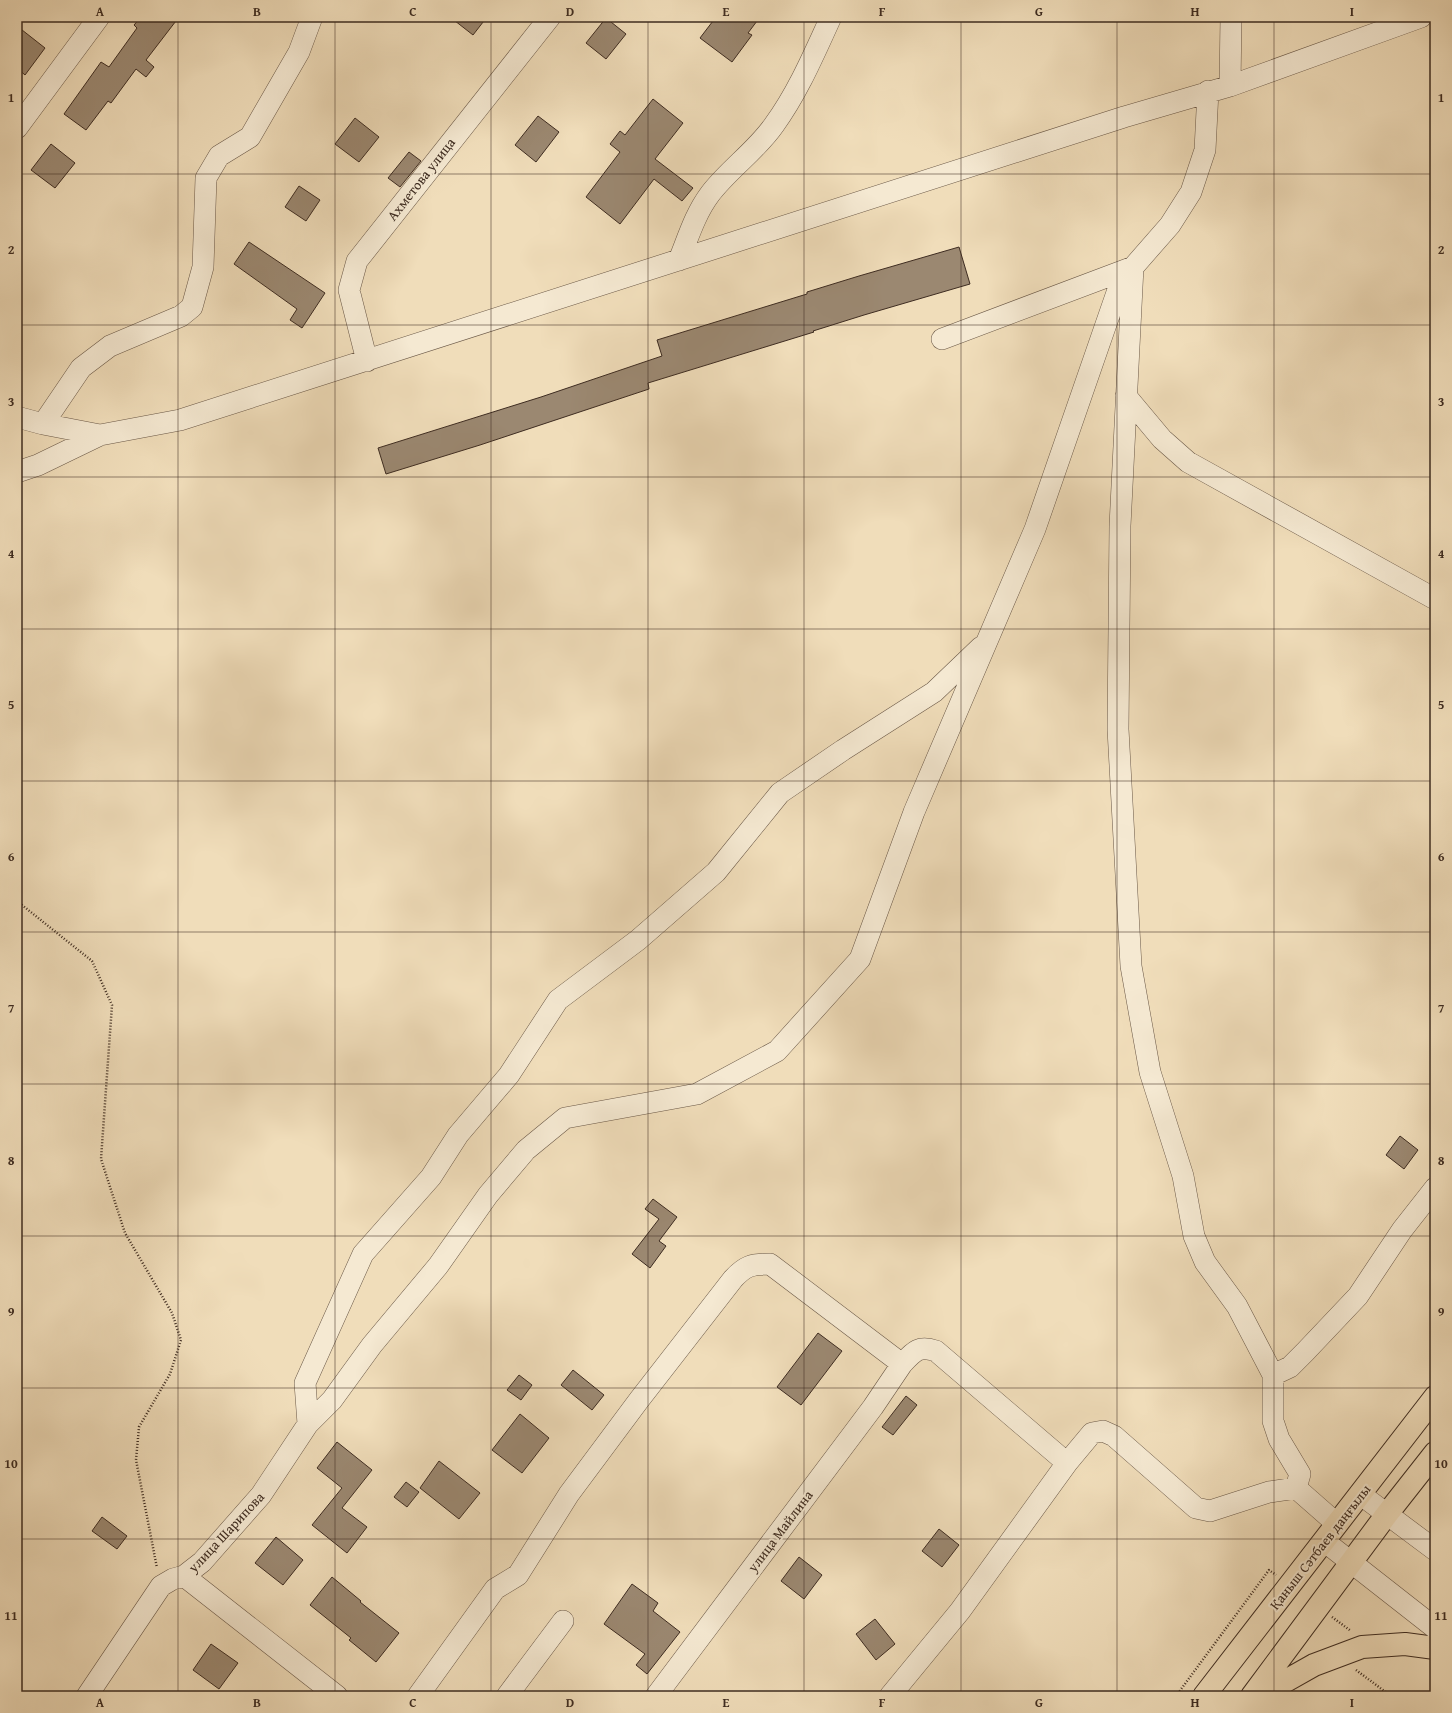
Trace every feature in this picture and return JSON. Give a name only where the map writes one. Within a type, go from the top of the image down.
[{"type":"main road","name":"Қаныш Сәтбаев даңғылы","points":[[1204,1696],[1435,1397]]},
{"type":"main road","points":[[1252,1696],[1387,1514],[1435,1453]]},
{"type":"main road","points":[[1259,1696],[1314,1665],[1362,1647],[1404,1644],[1435,1648]]},
{"type":"street","points":[[17,128],[99,17]]},
{"type":"street","points":[[43,424],[81,368],[110,346],[181,316],[192,307],[203,267],[206,178],[219,156],[250,137],[299,52],[312,17]]},
{"type":"street","name":"Ахметова улица","points":[[367,361],[349,290],[357,261],[550,17]]},
{"type":"street","points":[[679,260],[697,215],[710,194],[766,137],[775,124],[809,66],[831,17]]},
{"type":"street","points":[[1230,86],[1231,17]]},
{"type":"street","points":[[17,472],[38,465],[100,435],[180,420],[367,361],[1208,91],[1230,86],[1421,17]]},
{"type":"street","name":"улица Шарипова","points":[[161,1586],[173,1579],[184,1576],[202,1562],[261,1495],[308,1424],[332,1400],[372,1345],[438,1266],[488,1195],[532,1146],[565,1118],[697,1094],[777,1051],[860,959],[914,812],[1034,529],[1121,281],[1170,225],[1191,192],[1205,150],[1208,91]]},
{"type":"street","points":[[942,339],[1133,267],[1120,526],[1118,729],[1131,966],[1150,1072],[1183,1176],[1194,1236],[1205,1262],[1237,1306],[1273,1375],[1273,1421],[1279,1439],[1300,1474],[1296,1488]]},
{"type":"street","points":[[1126,396],[1162,439],[1188,462],[1435,599]]},
{"type":"street","points":[[17,417],[43,424],[100,435]]},
{"type":"street","points":[[308,1424],[305,1383],[363,1254],[431,1177],[458,1135],[509,1075],[558,1000],[638,940],[716,872],[780,793],[843,750],[934,692],[987,641]]},
{"type":"street","points":[[1273,1375],[1290,1367],[1358,1296],[1402,1230],[1435,1188]]},
{"type":"street","points":[[418,1696],[495,1589],[518,1575],[569,1494],[639,1400],[743,1268],[756,1264],[770,1264],[902,1364]]},
{"type":"street","name":"улица Майлина","points":[[656,1696],[873,1407],[902,1364],[914,1351],[926,1348],[936,1351],[1067,1462]]},
{"type":"street","points":[[890,1696],[960,1611],[1067,1462],[1092,1433],[1103,1431],[1114,1436],[1196,1508],[1210,1510],[1269,1492],[1296,1488],[1337,1524]]},
{"type":"street","points":[[1360,1494],[1435,1550]]},
{"type":"street","points":[[1324,1541],[1435,1628]]},
{"type":"street","points":[[184,1576],[337,1696]]},
{"type":"street","points":[[87,1696],[161,1586]]},
{"type":"street","points":[[507,1696],[563,1621]]},
{"type":"path","points":[[17,901],[92,961],[112,1005],[101,1159],[125,1233],[172,1313],[181,1340],[170,1374],[139,1428],[136,1460],[161,1586]]},
{"type":"path","points":[[1176,1696],[1269,1570]]},
{"type":"path","points":[[1355,1668],[1391,1696]]},
{"type":"building","points":[[141,17],[179,17],[146,60],[154,67],[146,77],[136,69],[111,103],[108,101],[86,130],[64,114],[101,62],[109,67],[137,28],[134,25]]},
{"type":"building","points":[[450,17],[487,17],[473,35]]},
{"type":"building","points":[[716,17],[760,17],[748,33],[752,35],[732,62],[700,38]]},
{"type":"building","points":[[606,18],[626,34],[606,59],[586,43]]},
{"type":"building","points":[[17,26],[45,48],[25,75],[17,68]]},
{"type":"building","points":[[653,99],[683,123],[655,159],[693,188],[682,201],[654,179],[620,224],[586,197],[620,152],[610,144],[620,131],[625,135]]},
{"type":"building","points":[[538,116],[559,132],[536,162],[515,145]]},
{"type":"building","points":[[355,118],[379,137],[359,162],[335,144]]},
{"type":"building","points":[[51,144],[75,163],[55,188],[31,170]]},
{"type":"building","points":[[409,152],[421,161],[400,187],[388,178]]},
{"type":"building","points":[[299,186],[320,200],[306,221],[285,207]]},
{"type":"building","points":[[249,242],[325,293],[302,328],[290,320],[297,309],[234,264]]},
{"type":"building","points":[[959,247],[970,284],[864,315],[813,331],[814,332],[648,383],[649,389],[480,445],[386,474],[378,448],[541,397],[662,356],[657,340],[807,294],[807,292]]},
{"type":"building","points":[[1400,1136],[1418,1150],[1404,1169],[1386,1155]]},
{"type":"building","points":[[653,1199],[677,1217],[659,1241],[666,1246],[650,1268],[632,1254],[659,1219],[645,1209]]},
{"type":"building","points":[[818,1333],[842,1351],[801,1405],[777,1387]]},
{"type":"building","points":[[573,1370],[604,1395],[592,1410],[561,1385]]},
{"type":"building","points":[[519,1375],[532,1385],[521,1400],[507,1390]]},
{"type":"building","points":[[906,1396],[917,1405],[893,1435],[882,1427]]},
{"type":"building","points":[[520,1414],[549,1438],[522,1473],[492,1450]]},
{"type":"building","points":[[337,1442],[372,1470],[342,1508],[367,1527],[347,1553],[312,1525],[342,1488],[317,1468]]},
{"type":"building","points":[[439,1461],[480,1493],[459,1519],[420,1488]]},
{"type":"building","points":[[406,1482],[419,1492],[407,1507],[394,1497]]},
{"type":"building","points":[[102,1517],[127,1536],[117,1549],[92,1531]]},
{"type":"building","points":[[939,1529],[959,1545],[942,1567],[922,1551]]},
{"type":"building","points":[[276,1537],[303,1560],[283,1585],[255,1563]]},
{"type":"building","points":[[799,1557],[822,1575],[804,1599],[781,1581]]},
{"type":"building","points":[[332,1577],[361,1601],[360,1602],[399,1633],[376,1662],[349,1640],[351,1638],[310,1605]]},
{"type":"building","points":[[632,1584],[658,1603],[653,1611],[680,1632],[647,1674],[636,1665],[645,1654],[604,1624]]},
{"type":"building","points":[[875,1619],[895,1644],[876,1660],[856,1634]]},
{"type":"building","points":[[211,1644],[238,1663],[219,1689],[193,1670]]}]
